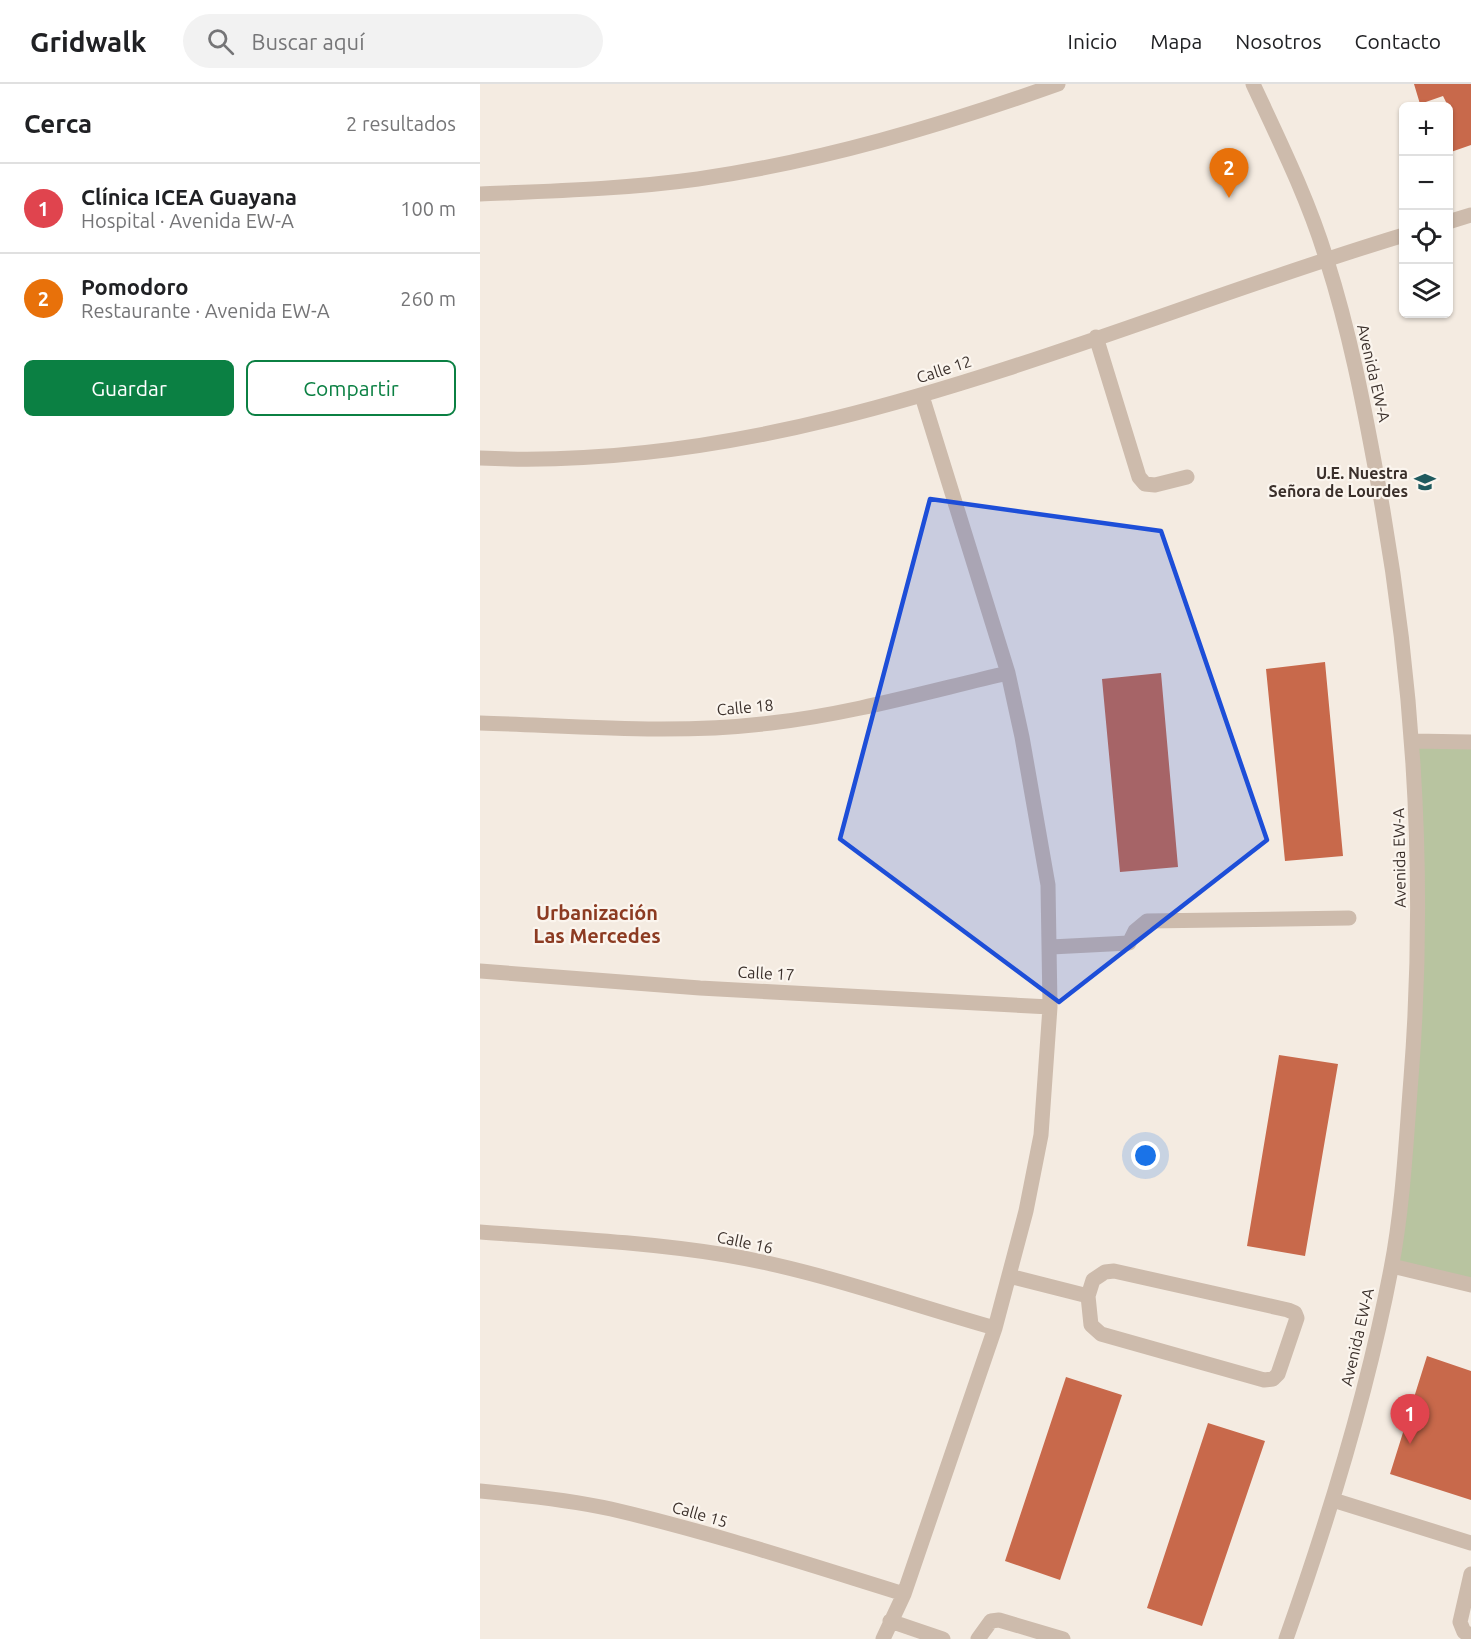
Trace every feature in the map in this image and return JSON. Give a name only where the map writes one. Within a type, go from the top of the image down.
[{"type":"street","points":[[480,194],[610,188],[698,179],[796,161],[886,141],[1058,84]]},
{"type":"street","name":"Avenida EW-A","points":[[1253,84],[1288,161],[1327,259],[1350,346],[1387,528],[1402,633],[1413,741],[1419,873],[1418,965],[1405,1150],[1392,1266],[1369,1366],[1333,1500],[1286,1639]]},
{"type":"street","points":[[1453,221],[1471,215]]},
{"type":"street","name":"Calle 12","points":[[480,458],[584,459],[655,453],[728,442],[922,396],[1327,259],[1399,237]]},
{"type":"street","points":[[1096,337],[1140,477],[1145,484],[1155,485],[1187,477]]},
{"type":"street","points":[[883,1639],[904,1594],[994,1328],[1009,1276],[1026,1211],[1041,1135],[1050,1007],[1051,947],[1048,885],[1035,797],[1008,673],[922,396]]},
{"type":"street","name":"Calle 18","points":[[480,723],[646,729],[722,728],[772,723],[832,713],[1008,673]]},
{"type":"street","points":[[1413,741],[1471,742]]},
{"type":"street","points":[[1051,947],[1129,943],[1135,931],[1147,921],[1349,918]]},
{"type":"street","name":"Calle 17","points":[[480,971],[700,988],[1050,1007]]},
{"type":"street","name":"Calle 16","points":[[480,1232],[663,1246],[728,1256],[824,1279],[994,1328]]},
{"type":"street","points":[[1392,1266],[1471,1285]]},
{"type":"street","points":[[1114,1271],[1288,1310],[1295,1313],[1297,1318],[1278,1374],[1273,1379],[1264,1380],[1101,1334],[1091,1325],[1088,1296],[1093,1280],[1105,1272],[1114,1271]]},
{"type":"street","points":[[1009,1276],[1088,1296]]},
{"type":"street","name":"Calle 15","points":[[480,1491],[550,1498],[609,1509],[674,1525],[904,1594]]},
{"type":"street","points":[[1333,1500],[1471,1543]]},
{"type":"street","points":[[1471,1574],[1460,1622],[1464,1632],[1471,1635]]},
{"type":"street","points":[[978,1639],[991,1621],[999,1620],[1063,1639]]},
{"type":"street","points":[[890,1621],[943,1639]]},
{"type":"highlighted area","points":[[930,499],[1161,531],[1267,840],[1059,1002],[840,839]]},
{"type":"green space","points":[[1413,741],[1471,742],[1471,1285],[1392,1266],[1412,1059]]},
{"type":"building","points":[[1414,84],[1471,84],[1471,145],[1453,151],[1453,102],[1446,102],[1443,96],[1419,102]]},
{"type":"building","points":[[1325,662],[1343,856],[1285,861],[1266,669]]},
{"type":"building","points":[[1161,673],[1178,867],[1120,872],[1102,679]]},
{"type":"building","points":[[1279,1055],[1338,1064],[1305,1256],[1247,1246]]},
{"type":"building","points":[[1427,1356],[1471,1371],[1471,1500],[1390,1474]]},
{"type":"building","points":[[1066,1377],[1122,1395],[1060,1580],[1005,1561]]},
{"type":"building","points":[[1208,1423],[1265,1441],[1202,1626],[1147,1608]]},
{"type":"place","name":"Pomodoro","points":[[1229,198]]},
{"type":"place","name":"U.E. Nuestra Señora de Lourdes","points":[[1425,482]]},
{"type":"place","name":"Clínica ICEA Guayana","points":[[1410,1444]]},
{"type":"district","name":"Urbanización Las Mercedes","points":[[597,924]]}]
